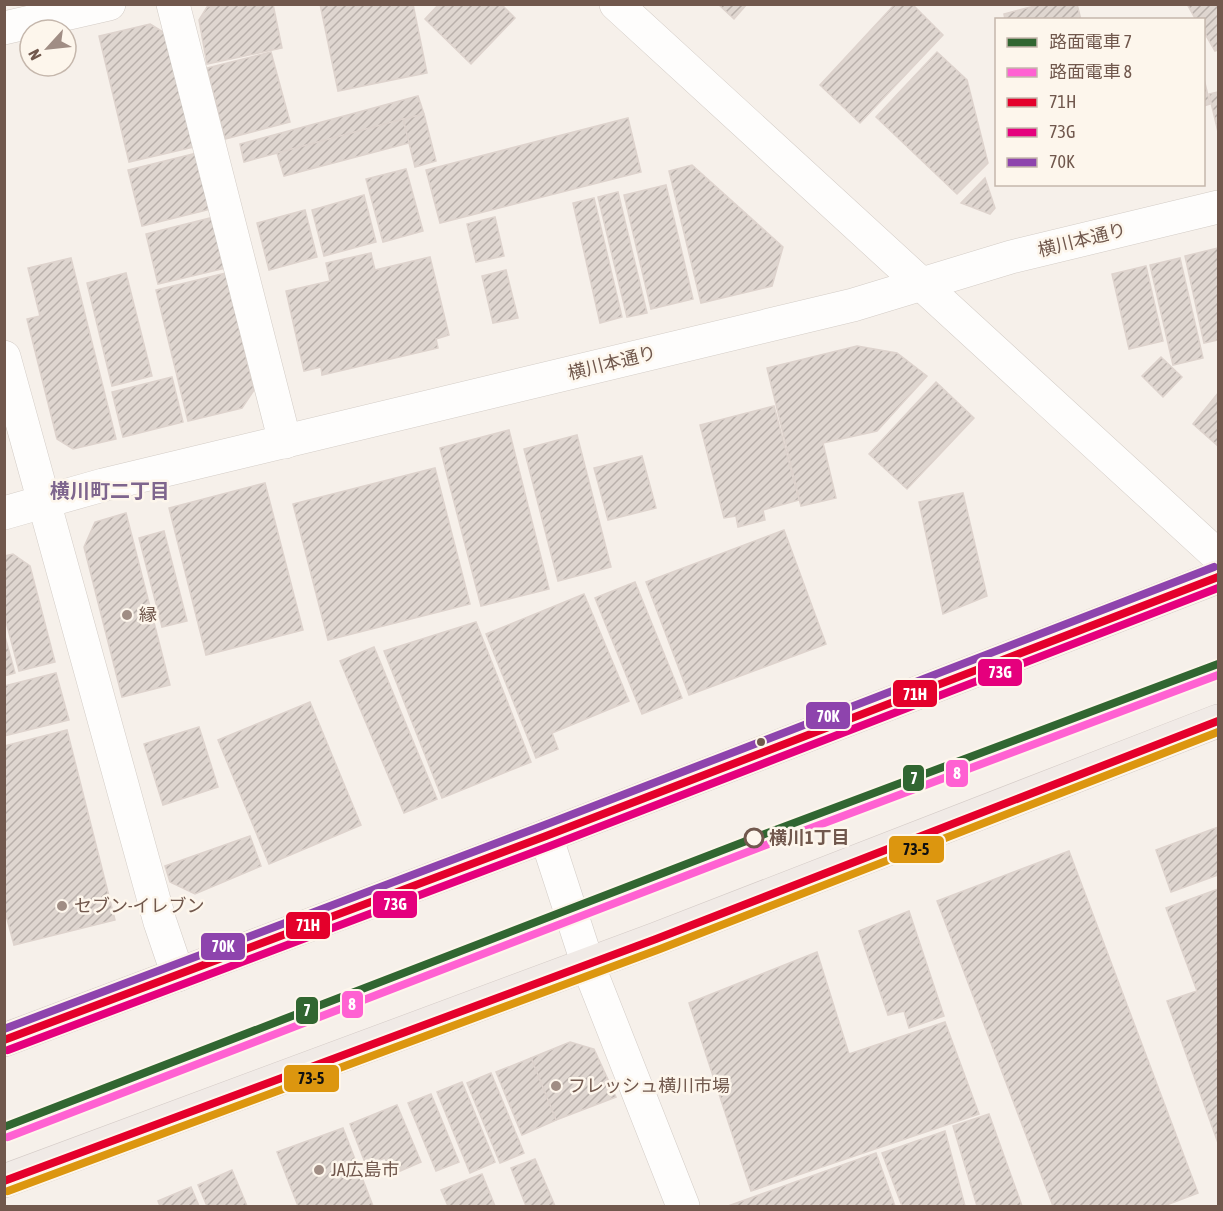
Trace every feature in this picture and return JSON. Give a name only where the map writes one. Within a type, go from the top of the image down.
[{"type":"highway","points":[[4,1040],[546,836],[1218,577]]},
{"type":"highway","points":[[4,1181],[588,965],[1218,721]]},
{"type":"street","points":[[4,28],[109,4]]},
{"type":"street","points":[[173,4],[285,442]]},
{"type":"street","points":[[616,4],[1218,556]]},
{"type":"street","name":"横川本通り","points":[[4,513],[103,485],[853,305],[1011,257],[1218,207]]},
{"type":"street","points":[[4,357],[160,922],[178,975]]},
{"type":"street","points":[[546,836],[588,965],[683,1206]]},
{"type":"building","points":[[220,4],[273,4],[282,48],[207,64],[199,20],[207,7]]},
{"type":"building","points":[[320,4],[413,4],[427,73],[338,91]]},
{"type":"building","points":[[439,4],[501,4],[515,18],[471,64],[425,19]]},
{"type":"building","points":[[718,4],[747,4],[734,19]]},
{"type":"building","points":[[895,4],[912,4],[943,35],[860,123],[820,85]]},
{"type":"building","points":[[1042,4],[1077,4],[1080,18],[1005,18],[1004,14]]},
{"type":"building","points":[[1187,4],[1218,4],[1218,50],[1215,51],[1205,34],[1205,18],[1195,18]]},
{"type":"building","points":[[150,24],[168,35],[194,147],[129,162],[99,36]]},
{"type":"building","points":[[271,52],[290,122],[225,139],[207,68]]},
{"type":"building","points":[[937,52],[967,80],[988,163],[957,194],[876,117]]},
{"type":"building","points":[[1205,83],[1210,104],[1205,106]]},
{"type":"building","points":[[1218,92],[1218,132],[1209,94]]},
{"type":"building","points":[[418,96],[424,114],[244,162],[240,144]]},
{"type":"building","points":[[424,114],[436,161],[415,167],[403,119]]},
{"type":"building","points":[[628,118],[641,172],[440,223],[426,170]]},
{"type":"building","points":[[403,119],[409,143],[284,176],[277,153]]},
{"type":"building","points":[[197,153],[211,209],[142,226],[128,170]]},
{"type":"building","points":[[692,165],[783,247],[772,286],[701,303],[669,171]]},
{"type":"building","points":[[406,169],[423,231],[383,242],[366,179]]},
{"type":"building","points":[[985,178],[995,208],[990,214],[961,203]]},
{"type":"building","points":[[666,185],[693,299],[651,309],[624,195]]},
{"type":"building","points":[[618,192],[647,313],[627,317],[598,197]]},
{"type":"building","points":[[364,195],[376,242],[324,256],[312,210]]},
{"type":"building","points":[[594,198],[622,317],[600,323],[573,203]]},
{"type":"building","points":[[305,210],[317,257],[269,270],[257,223]]},
{"type":"building","points":[[214,217],[226,268],[158,284],[146,234]]},
{"type":"building","points":[[495,217],[504,256],[476,262],[467,224]]},
{"type":"building","points":[[1218,248],[1218,340],[1204,343],[1185,256]]},
{"type":"building","points":[[371,253],[375,270],[430,257],[449,335],[436,339],[438,348],[322,375],[321,367],[304,371],[286,291],[330,281],[326,263]]},
{"type":"building","points":[[71,258],[116,439],[73,449],[57,439],[27,319],[40,316],[28,268]]},
{"type":"building","points":[[1180,258],[1203,358],[1173,365],[1150,265]]},
{"type":"building","points":[[1146,266],[1163,341],[1129,349],[1112,274]]},
{"type":"building","points":[[506,270],[518,318],[493,323],[482,276]]},
{"type":"building","points":[[126,273],[152,376],[112,386],[87,283]]},
{"type":"building","points":[[226,273],[254,390],[242,408],[188,421],[156,290]]},
{"type":"building","points":[[857,346],[897,353],[927,376],[877,431],[823,443],[836,498],[801,506],[767,368]]},
{"type":"building","points":[[1161,357],[1182,377],[1163,397],[1142,376]]},
{"type":"building","points":[[172,377],[183,422],[123,437],[112,392]]},
{"type":"building","points":[[936,382],[974,418],[907,489],[869,454]]},
{"type":"building","points":[[1218,393],[1218,446],[1193,424]]},
{"type":"building","points":[[774,406],[799,500],[763,510],[765,520],[738,527],[736,516],[724,518],[700,425]]},
{"type":"building","points":[[509,430],[549,589],[481,606],[440,448]]},
{"type":"building","points":[[577,435],[611,567],[558,581],[524,449]]},
{"type":"building","points":[[642,456],[656,508],[608,520],[594,468]]},
{"type":"building","points":[[435,468],[470,604],[328,640],[293,504]]},
{"type":"building","points":[[265,483],[303,630],[206,655],[169,508]]},
{"type":"building","points":[[963,493],[987,596],[943,614],[919,502]]},
{"type":"building","points":[[126,513],[170,685],[122,697],[84,547],[95,522]]},
{"type":"building","points":[[784,530],[826,644],[689,695],[646,582]]},
{"type":"building","points":[[164,531],[187,621],[162,627],[139,538]]},
{"type":"building","points":[[13,554],[30,566],[55,662],[19,671],[4,614],[4,556]]},
{"type":"building","points":[[635,582],[682,698],[642,714],[595,598]]},
{"type":"building","points":[[584,594],[629,701],[552,733],[558,749],[536,758],[486,634]]},
{"type":"building","points":[[476,622],[531,762],[442,798],[384,651]]},
{"type":"building","points":[[4,633],[15,673],[4,676]]},
{"type":"building","points":[[374,647],[437,799],[404,813],[340,661]]},
{"type":"building","points":[[56,673],[69,720],[4,736],[4,686]]},
{"type":"building","points":[[310,702],[361,825],[269,864],[218,740]]},
{"type":"building","points":[[199,727],[218,787],[163,805],[144,744]]},
{"type":"building","points":[[67,730],[115,920],[14,945],[4,908],[4,746]]},
{"type":"building","points":[[1218,827],[1218,875],[1171,892],[1156,850]]},
{"type":"building","points":[[250,836],[261,866],[195,894],[170,882],[165,866]]},
{"type":"building","points":[[1069,851],[1198,1193],[1164,1206],[1053,1206],[937,901]]},
{"type":"building","points":[[1218,889],[1218,1143],[1167,1001],[1197,991],[1166,908]]},
{"type":"building","points":[[909,911],[944,1016],[909,1028],[904,1011],[888,1015],[859,931]]},
{"type":"building","points":[[817,952],[849,1054],[945,1022],[979,1114],[751,1191],[689,1003]]},
{"type":"building","points":[[570,1042],[594,1049],[616,1097],[556,1120],[531,1058]]},
{"type":"building","points":[[531,1058],[556,1120],[522,1135],[496,1072]]},
{"type":"building","points":[[491,1073],[524,1153],[500,1163],[467,1083]]},
{"type":"building","points":[[462,1082],[495,1162],[470,1173],[437,1092]]},
{"type":"building","points":[[431,1094],[459,1162],[436,1171],[408,1103]]},
{"type":"building","points":[[397,1105],[421,1162],[391,1175],[385,1158],[366,1165],[350,1124]]},
{"type":"building","points":[[989,1114],[1022,1206],[977,1206],[953,1126]]},
{"type":"building","points":[[343,1128],[373,1206],[298,1206],[277,1152]]},
{"type":"building","points":[[945,1131],[965,1206],[902,1206],[882,1153]]},
{"type":"building","points":[[876,1153],[895,1206],[728,1206]]},
{"type":"building","points":[[535,1159],[555,1206],[526,1206],[511,1168]]},
{"type":"building","points":[[232,1170],[247,1206],[207,1206],[198,1185]]},
{"type":"building","points":[[482,1174],[495,1206],[448,1206],[441,1190]]},
{"type":"building","points":[[191,1187],[199,1206],[160,1206],[158,1201]]},
{"type":"tram line","name":"7","points":[[4,1127],[754,838],[1218,664]]},
{"type":"tram line","name":"8","points":[[8,1137],[758,848],[1218,675]]},
{"type":"transit line","name":"70K","points":[[4,1029],[542,826],[1214,567]]},
{"type":"transit line","name":"71H","points":[[4,1040],[546,836],[1218,577]]},
{"type":"transit line","name":"73G","points":[[8,1050],[550,846],[1218,588]]},
{"type":"transit line","name":"71H","points":[[4,1181],[656,939],[1218,721]]},
{"type":"transit line","name":"73-5","points":[[8,1191],[660,949],[1218,732]]},
{"type":"place","name":"縁","points":[[127,615]]},
{"type":"place","name":"横川1丁目","points":[[754,838]]},
{"type":"place","name":"セブン-イレブン","points":[[62,906]]},
{"type":"place","name":"フレッシュ横川市場","points":[[556,1086]]},
{"type":"place","name":"JA広島市","points":[[319,1170]]},
{"type":"district","name":"横川町二丁目","points":[[110,491]]}]
